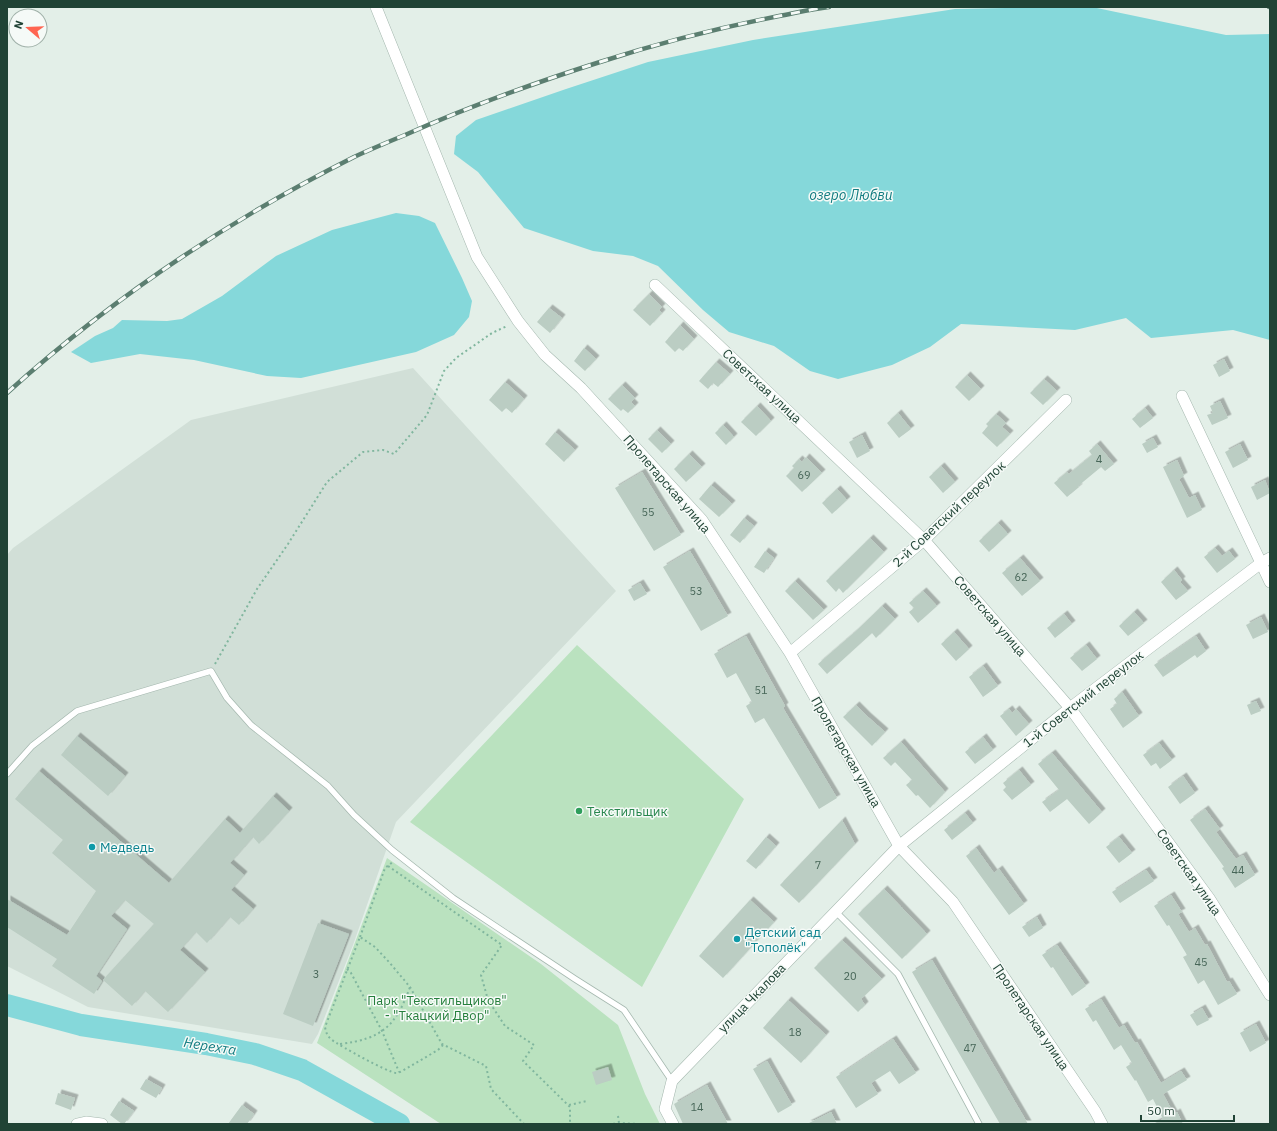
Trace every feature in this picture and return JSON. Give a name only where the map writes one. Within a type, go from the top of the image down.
[{"type":"street","name":"Пролетарская улица","points":[[376,7],[477,257],[518,321],[545,355],[581,388],[702,520],[790,653],[899,846],[952,902],[1095,1111],[1101,1124]]},
{"type":"street","name":"Советская улица","points":[[655,284],[924,540],[1070,708],[1209,898],[1270,995]]},
{"type":"street","points":[[1182,396],[1265,560],[1270,582]]},
{"type":"street","name":"2-й Советский переулок","points":[[790,653],[924,540],[1066,400]]},
{"type":"street","name":"1-й Советский переулок","points":[[899,846],[1070,708],[1265,560]]},
{"type":"street","name":"улица Чкалова","points":[[672,1081],[899,846]]},
{"type":"street","points":[[672,1081],[665,1109],[673,1124]]},
{"type":"street","points":[[78,1124],[86,1122],[102,1124]]},
{"type":"lane","points":[[7,774],[32,746],[77,711],[211,671],[227,698],[251,725],[328,786],[354,815],[400,856],[453,898],[624,1010],[672,1081]]},
{"type":"lane","points":[[836,912],[898,974],[979,1124]]},
{"type":"path","points":[[211,671],[256,589],[288,544],[327,482],[363,452],[382,450],[394,454],[427,415],[444,371],[456,358],[492,333],[518,321]]},
{"type":"path","points":[[400,856],[385,868],[325,1027],[326,1034],[339,1044],[396,1073],[438,1050],[443,1044]]},
{"type":"path","points":[[388,866],[502,945],[481,975],[488,1000],[505,1026],[534,1045],[523,1062],[570,1107],[570,1124]]},
{"type":"path","points":[[360,937],[375,947],[410,987],[443,1044],[486,1066],[491,1089],[524,1124]]},
{"type":"path","points":[[347,969],[351,972],[382,1031],[399,1072]]},
{"type":"path","points":[[339,1044],[350,1043],[374,1036],[382,1031],[393,1022],[400,1012],[410,987]]},
{"type":"path","points":[[568,1106],[587,1101]]},
{"type":"path","points":[[618,1116],[619,1123]]},
{"type":"path","points":[[613,1124],[640,1124]]},
{"type":"shaded area","points":[[413,368],[616,591],[396,822],[353,945],[318,1034],[312,1044],[88,1007],[7,966],[7,555],[13,548],[191,420]]},
{"type":"green space","name":"Текстильщик","points":[[577,645],[744,799],[642,987],[410,822]]},
{"type":"green space","name":"Парк \"Текстильщиков\" - \"Ткацкий Двор\"","points":[[387,858],[541,964],[618,1025],[645,1094],[660,1124],[441,1124],[317,1043]]},
{"type":"water","name":"озеро Любви","points":[[1092,7],[1226,35],[1270,34],[1270,340],[1233,330],[1151,338],[1126,318],[1075,330],[961,324],[930,347],[892,365],[838,379],[810,371],[774,346],[729,332],[703,310],[658,266],[633,256],[593,251],[524,228],[478,172],[454,154],[456,136],[476,120],[648,62],[753,40],[955,9]]},
{"type":"water","points":[[396,213],[419,216],[435,223],[472,301],[469,317],[454,335],[416,352],[301,378],[267,376],[194,360],[140,354],[91,363],[71,352],[95,336],[113,328],[122,320],[167,321],[182,319],[222,296],[276,256],[332,230]]},
{"type":"building","points":[[649,294],[662,307],[659,310],[662,313],[650,326],[633,310]]},
{"type":"building","points":[[549,308],[562,318],[550,333],[537,322]]},
{"type":"building","points":[[680,325],[694,339],[683,351],[679,348],[675,352],[665,342]]},
{"type":"building","points":[[584,348],[596,359],[585,371],[574,361]]},
{"type":"building","points":[[1224,359],[1230,371],[1219,377],[1213,365]]},
{"type":"building","points":[[716,362],[730,374],[718,387],[713,383],[708,389],[699,381]]},
{"type":"building","points":[[967,375],[981,389],[969,401],[955,387]]},
{"type":"building","points":[[1044,379],[1057,391],[1043,405],[1030,393]]},
{"type":"building","points":[[505,382],[524,399],[512,413],[506,408],[502,412],[489,400]]},
{"type":"building","points":[[622,385],[635,398],[631,402],[635,406],[628,413],[623,409],[621,411],[608,399]]},
{"type":"building","points":[[1220,401],[1228,418],[1212,425],[1207,415],[1213,413],[1210,406]]},
{"type":"building","points":[[757,406],[771,421],[756,436],[741,422]]},
{"type":"building","points":[[1145,408],[1153,418],[1140,428],[1132,419]]},
{"type":"building","points":[[898,413],[911,429],[899,438],[887,423]]},
{"type":"building","points":[[996,414],[1006,423],[1002,427],[1010,434],[997,447],[982,433],[988,426],[986,424]]},
{"type":"building","points":[[723,425],[734,437],[726,445],[715,433]]},
{"type":"building","points":[[657,430],[671,444],[662,453],[648,439]]},
{"type":"building","points":[[555,432],[575,450],[564,462],[545,444]]},
{"type":"building","points":[[862,435],[870,451],[857,458],[849,442]]},
{"type":"building","points":[[1153,438],[1158,447],[1147,453],[1142,444]]},
{"type":"building","points":[[1097,444],[1114,464],[1105,471],[1101,467],[1067,497],[1054,483],[1067,472],[1069,474],[1092,455],[1089,451]]},
{"type":"building","points":[[1240,444],[1248,460],[1233,468],[1225,452]]},
{"type":"building","points":[[689,454],[702,467],[686,482],[674,469]]},
{"type":"building","points":[[806,457],[822,473],[802,492],[786,476],[794,468],[792,466],[799,459],[802,462]]},
{"type":"building","points":[[1177,460],[1184,476],[1179,479],[1189,498],[1195,495],[1202,510],[1187,518],[1163,467]]},
{"type":"building","points":[[941,466],[955,482],[943,493],[929,477]]},
{"type":"building","points":[[642,472],[681,535],[654,551],[615,488]]},
{"type":"building","points":[[1265,480],[1270,493],[1257,500],[1251,487]]},
{"type":"building","points":[[711,485],[732,504],[719,517],[699,499]]},
{"type":"building","points":[[837,489],[847,500],[832,514],[822,503]]},
{"type":"building","points":[[744,518],[754,526],[740,543],[730,535]]},
{"type":"building","points":[[998,523],[1008,534],[989,552],[979,541]]},
{"type":"building","points":[[870,538],[884,552],[843,593],[839,588],[836,592],[826,581]]},
{"type":"building","points":[[1215,548],[1222,556],[1229,551],[1235,559],[1217,573],[1204,557]]},
{"type":"building","points":[[690,551],[728,616],[701,631],[663,567]]},
{"type":"building","points":[[765,551],[774,558],[764,573],[754,567]]},
{"type":"building","points":[[1020,558],[1040,581],[1022,596],[1002,573]]},
{"type":"building","points":[[1174,570],[1182,580],[1180,582],[1188,591],[1176,600],[1161,582]]},
{"type":"building","points":[[795,581],[824,610],[813,620],[785,591]]},
{"type":"building","points":[[640,583],[647,594],[634,601],[628,590]]},
{"type":"building","points":[[923,591],[937,606],[918,623],[909,612],[914,608],[909,603]]},
{"type":"building","points":[[882,606],[895,619],[876,638],[872,633],[827,674],[818,664]]},
{"type":"building","points":[[1134,612],[1144,623],[1128,636],[1119,626]]},
{"type":"building","points":[[1064,614],[1072,624],[1055,638],[1047,628]]},
{"type":"building","points":[[1261,617],[1268,632],[1253,639],[1246,625]]},
{"type":"building","points":[[954,632],[969,649],[956,661],[941,644]]},
{"type":"building","points":[[746,636],[785,706],[783,708],[837,798],[819,809],[764,718],[755,723],[746,706],[752,702],[736,673],[727,678],[714,654]]},
{"type":"building","points":[[1196,636],[1206,651],[1197,658],[1195,655],[1163,677],[1154,665]]},
{"type":"building","points":[[1086,645],[1097,659],[1082,671],[1070,658]]},
{"type":"building","points":[[983,666],[998,686],[983,697],[969,677]]},
{"type":"building","points":[[1122,692],[1139,716],[1123,728],[1110,709],[1117,704],[1114,699]]},
{"type":"building","points":[[1256,701],[1261,711],[1251,715],[1247,705]]},
{"type":"building","points":[[856,705],[885,732],[872,746],[843,717]]},
{"type":"building","points":[[1009,709],[1012,713],[1016,709],[1029,724],[1016,736],[1000,716]]},
{"type":"building","points":[[77,736],[125,776],[108,796],[61,755]]},
{"type":"building","points":[[983,737],[993,750],[975,764],[965,752]]},
{"type":"building","points":[[901,742],[945,792],[930,808],[906,785],[912,780],[895,762],[891,766],[883,758]]},
{"type":"building","points":[[1159,743],[1172,760],[1160,769],[1156,763],[1151,766],[1143,755]]},
{"type":"building","points":[[1052,753],[1102,812],[1089,824],[1067,799],[1050,812],[1042,802],[1059,790],[1038,764]]},
{"type":"building","points":[[1019,770],[1031,785],[1012,800],[1003,790],[1006,787],[1003,783]]},
{"type":"building","points":[[39,771],[169,883],[225,819],[240,833],[273,796],[289,811],[259,844],[253,837],[230,863],[244,875],[231,890],[253,909],[239,925],[230,917],[207,943],[196,932],[180,950],[205,972],[168,1012],[145,991],[132,1006],[103,980],[154,924],[125,900],[111,916],[127,929],[96,976],[102,981],[94,994],[52,966],[57,959],[7,927],[7,899],[67,935],[96,891],[52,853],[63,840],[15,799]]},
{"type":"building","points":[[1183,776],[1195,793],[1180,804],[1168,787]]},
{"type":"building","points":[[1205,809],[1220,829],[1216,832],[1236,859],[1243,855],[1255,875],[1235,888],[1222,868],[1224,867],[1190,820]]},
{"type":"building","points":[[965,813],[973,823],[952,840],[944,830]]},
{"type":"building","points":[[842,820],[855,844],[799,903],[780,885]]},
{"type":"building","points":[[766,837],[776,846],[756,869],[746,861]]},
{"type":"building","points":[[1119,837],[1132,853],[1119,863],[1106,847]]},
{"type":"building","points":[[976,848],[994,873],[999,869],[1024,904],[1009,915],[966,856]]},
{"type":"building","points":[[1146,870],[1154,881],[1120,903],[1112,892]]},
{"type":"building","points":[[884,889],[927,934],[902,959],[858,914]]},
{"type":"building","points":[[1171,895],[1182,912],[1178,914],[1189,932],[1195,928],[1205,945],[1207,944],[1227,982],[1229,981],[1237,994],[1218,1005],[1204,980],[1198,984],[1183,957],[1187,955],[1169,925],[1167,926],[1154,906]]},
{"type":"building","name":"Детский сад \"Тополёк\"","points":[[750,900],[774,922],[723,978],[699,956]]},
{"type":"building","points":[[1037,917],[1043,928],[1029,937],[1022,927]]},
{"type":"building","points":[[318,923],[349,934],[313,1026],[283,1014]]},
{"type":"building","points":[[842,940],[882,979],[861,999],[865,1005],[858,1012],[814,968]]},
{"type":"building","points":[[1057,945],[1086,986],[1072,996],[1053,967],[1051,968],[1042,955]]},
{"type":"building","points":[[932,960],[1028,1124],[1000,1124],[912,972]]},
{"type":"building","points":[[1101,999],[1119,1028],[1124,1025],[1135,1043],[1137,1042],[1161,1083],[1181,1071],[1187,1080],[1163,1094],[1174,1114],[1177,1112],[1183,1124],[1153,1124],[1163,1119],[1153,1099],[1148,1102],[1136,1080],[1135,1081],[1126,1067],[1132,1063],[1121,1045],[1114,1050],[1096,1020],[1093,1022],[1085,1009]]},
{"type":"building","points":[[788,1000],[826,1035],[801,1063],[763,1028]]},
{"type":"building","points":[[1202,1008],[1209,1020],[1197,1026],[1190,1015]]},
{"type":"building","points":[[1256,1024],[1266,1043],[1250,1052],[1240,1033]]},
{"type":"building","points":[[893,1039],[916,1073],[899,1084],[890,1071],[871,1083],[878,1094],[856,1108],[836,1077]]},
{"type":"building","points":[[767,1061],[792,1105],[778,1113],[753,1069]]},
{"type":"building","points":[[608,1067],[612,1080],[596,1085],[592,1072]]},
{"type":"building","points":[[146,1079],[162,1088],[156,1098],[140,1089]]},
{"type":"building","points":[[707,1085],[728,1124],[683,1124],[674,1104]]},
{"type":"building","points":[[58,1093],[75,1098],[71,1110],[55,1104]]},
{"type":"building","points":[[119,1101],[134,1111],[124,1124],[110,1115]]},
{"type":"building","points":[[242,1105],[254,1114],[247,1124],[228,1124]]},
{"type":"building","points":[[831,1112],[837,1124],[807,1124]]},
{"type":"waterway","name":"Нерехта","points":[[7,1005],[81,1025],[206,1044],[255,1054],[302,1070],[399,1124]]},
{"type":"railway","points":[[7,393],[88,325],[173,263],[262,207],[307,181],[373,148],[477,105],[551,78],[644,48],[711,31],[829,7]]},
{"type":"place","name":"Текстильщик","points":[[579,811]]},
{"type":"place","name":"Медведь","points":[[92,847]]},
{"type":"place","name":"Детский сад \"Тополёк\"","points":[[737,939]]}]
